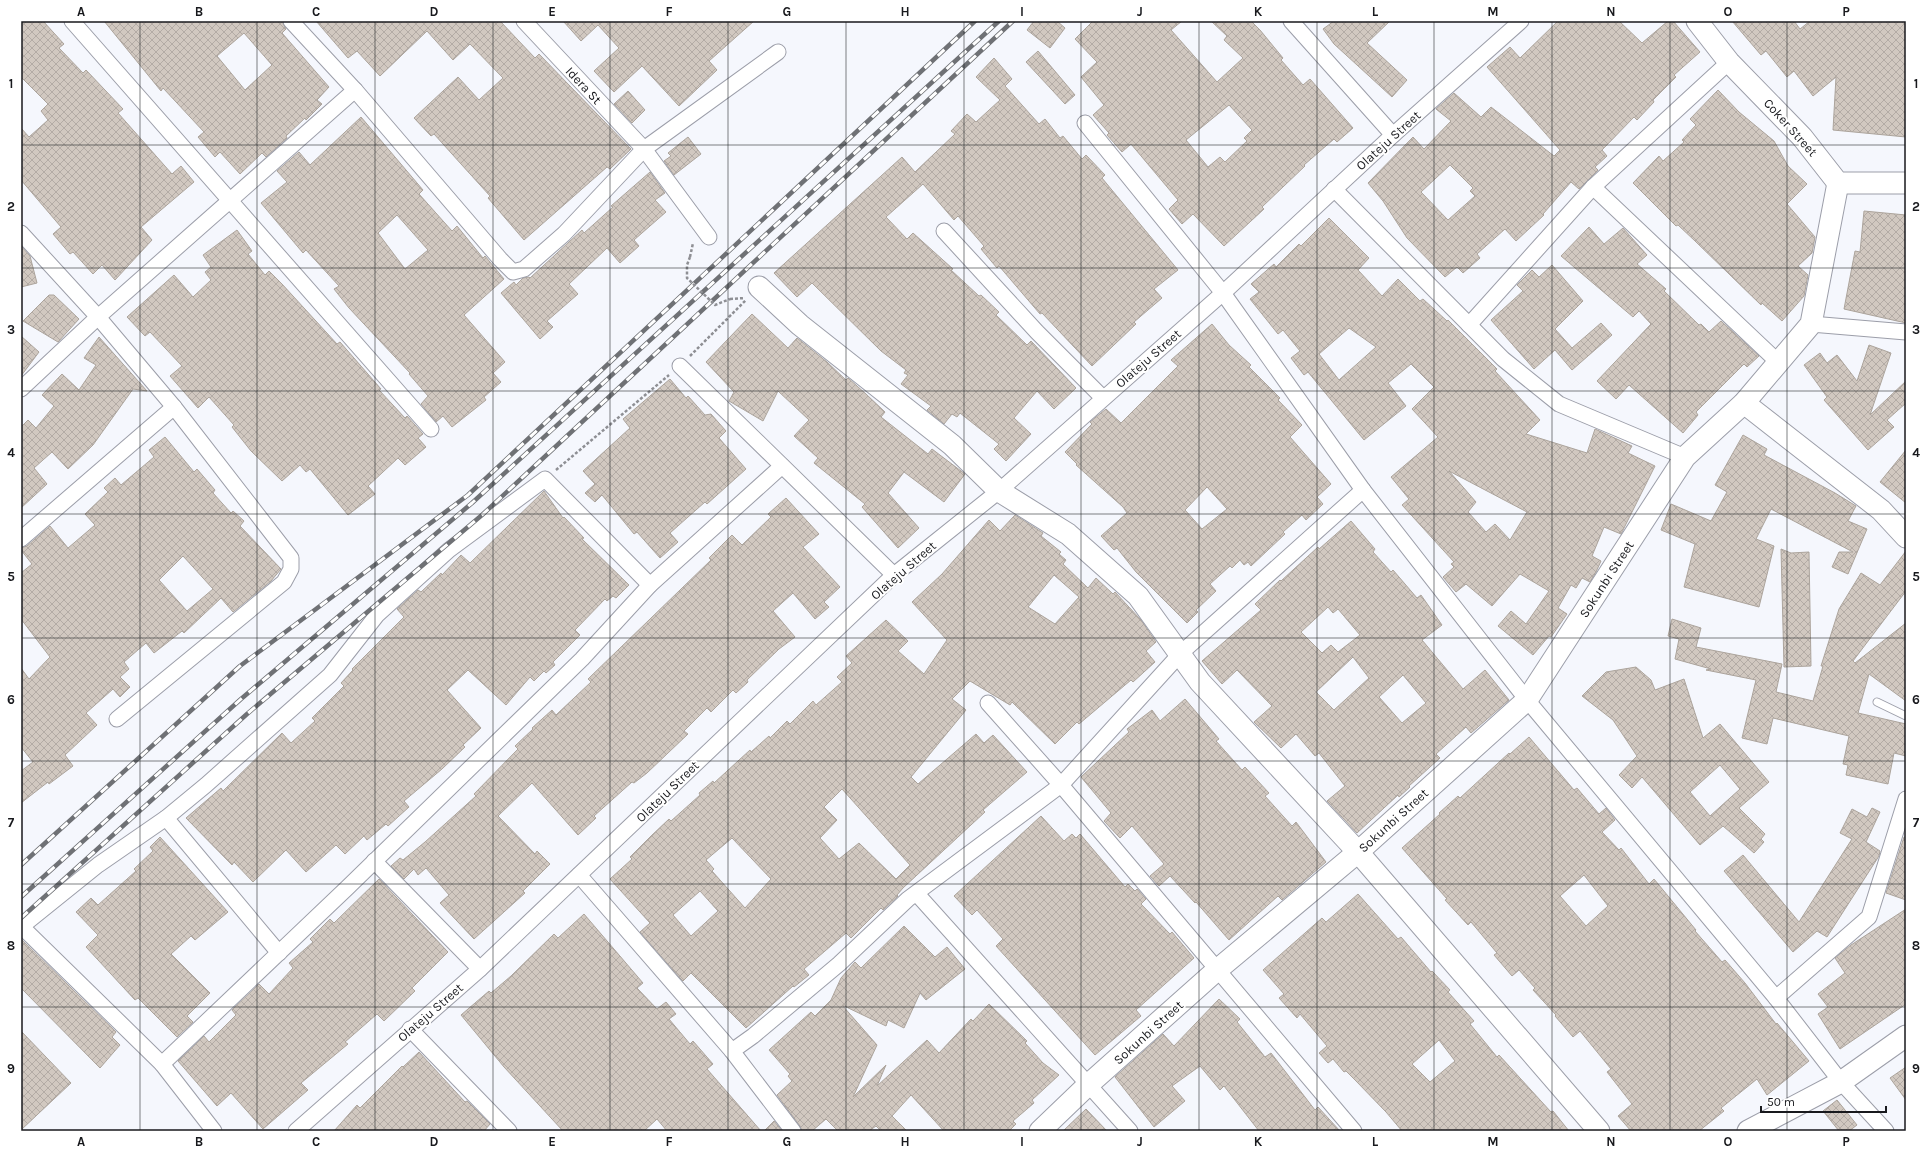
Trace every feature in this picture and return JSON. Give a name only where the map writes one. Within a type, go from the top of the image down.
[{"type":"street","points":[[72,21],[232,200],[431,429]]},
{"type":"street","points":[[291,21],[355,90],[500,259],[513,272],[524,269],[564,234],[644,149],[778,52]]},
{"type":"street","name":"Idera St","points":[[524,21],[644,149],[709,237]]},
{"type":"street","points":[[1291,21],[1393,135]]},
{"type":"street","name":"Olateju Street","points":[[296,1131],[410,1029],[480,969],[894,576],[999,490],[1223,293],[1393,135],[1521,21]]},
{"type":"street","name":"Coker Street","points":[[1697,21],[1729,62],[1802,137],[1838,183]]},
{"type":"street","points":[[1469,326],[1593,187],[1729,62]]},
{"type":"street","points":[[21,389],[98,317],[355,90]]},
{"type":"street","points":[[1085,123],[1223,293],[1363,490],[1527,700],[1776,998],[1841,1082],[1886,1131]]},
{"type":"street","points":[[1906,183],[1838,183],[1811,324],[1906,332]]},
{"type":"street","points":[[1593,187],[1778,362]]},
{"type":"street","points":[[1334,189],[1503,359],[1559,404],[1685,457]]},
{"type":"street","points":[[944,231],[1037,332],[1102,398]]},
{"type":"street","points":[[21,233],[98,317],[174,407],[291,558],[291,569],[284,582],[117,720]]},
{"type":"street","points":[[759,287],[800,325],[952,445],[999,490],[1068,534],[1138,596],[1200,682],[1358,852],[1599,1131]]},
{"type":"street","name":"Sokunbi Street","points":[[1040,1131],[1217,970],[1358,852],[1527,700],[1685,457],[1744,403],[1811,324]]},
{"type":"street","points":[[680,366],[894,576]]},
{"type":"street","points":[[1744,403],[1881,510],[1906,537]]},
{"type":"street","points":[[21,538],[174,407]]},
{"type":"street","points":[[162,1064],[279,953],[582,659],[650,585],[782,466]]},
{"type":"street","points":[[214,1131],[162,1064],[21,927],[98,865],[166,818],[330,675],[377,615],[449,550],[545,479],[650,585]]},
{"type":"street","points":[[732,1051],[753,1036],[839,964],[908,899],[917,894],[1060,785],[1181,654],[1363,490]]},
{"type":"street","points":[[988,703],[1060,785],[1354,1131]]},
{"type":"street","points":[[1776,998],[1869,918],[1906,799]]},
{"type":"street","points":[[166,818],[279,953]]},
{"type":"street","points":[[374,860],[480,969]]},
{"type":"street","points":[[579,875],[732,1051],[793,1131]]},
{"type":"street","points":[[917,894],[1090,1084],[1130,1131]]},
{"type":"street","points":[[410,1029],[509,1131]]},
{"type":"street","points":[[1748,1131],[1841,1082],[1906,1036]]},
{"type":"lane","points":[[1877,702],[1906,716]]},
{"type":"path","points":[[545,479],[680,366],[749,297],[730,299],[715,305],[687,278],[686,266],[690,257]]},
{"type":"building","points":[[21,21],[43,21],[64,44],[59,48],[83,73],[86,70],[123,109],[118,113],[172,174],[181,166],[194,182],[141,227],[152,240],[115,280],[102,265],[93,274],[73,252],[70,254],[53,234],[61,227],[21,180],[21,128],[29,137],[48,120],[41,111],[48,104],[21,77]]},
{"type":"building","points":[[104,21],[282,21],[286,29],[282,33],[329,87],[317,100],[322,104],[306,120],[305,118],[286,136],[287,138],[266,157],[262,153],[240,174],[220,152],[215,157],[198,137],[204,132],[163,88],[161,91]],"holes":[[[244,33],[272,65],[245,90],[217,56]]]},
{"type":"building","points":[[316,21],[500,21],[535,58],[539,54],[631,149],[610,169],[607,167],[524,240],[488,198],[490,196],[434,134],[431,136],[414,118],[458,77],[479,100],[503,78],[470,44],[453,60],[427,31],[380,76],[357,51],[348,58]]},
{"type":"building","points":[[563,21],[754,21],[709,61],[717,70],[679,106],[642,66],[614,92],[594,71],[619,48],[598,25],[581,41]]},
{"type":"building","points":[[1034,21],[1057,21],[1065,28],[1050,48],[1027,30]]},
{"type":"building","points":[[1093,21],[1182,21],[1171,30],[1217,82],[1243,58],[1224,40],[1227,36],[1211,21],[1251,21],[1283,58],[1281,60],[1303,85],[1310,79],[1353,128],[1337,142],[1334,139],[1304,165],[1305,166],[1262,207],[1264,209],[1224,246],[1193,214],[1182,224],[1169,209],[1178,200],[1131,144],[1122,152],[1107,135],[1109,133],[1093,115],[1104,105],[1081,77],[1097,62],[1075,39]],"holes":[[[1229,105],[1252,130],[1244,138],[1247,141],[1225,162],[1220,157],[1208,167],[1186,140]]]},
{"type":"building","points":[[1334,21],[1390,21],[1367,43],[1407,80],[1392,97],[1334,44],[1323,29]]},
{"type":"building","points":[[1558,21],[1619,21],[1642,43],[1668,21],[1673,21],[1700,52],[1674,75],[1676,77],[1653,100],[1654,102],[1637,120],[1634,117],[1602,150],[1607,156],[1595,167],[1598,170],[1579,189],[1571,182],[1543,214],[1544,215],[1516,241],[1505,229],[1477,254],[1480,258],[1463,273],[1457,267],[1445,277],[1407,238],[1383,201],[1368,183],[1413,137],[1424,149],[1451,121],[1436,109],[1454,93],[1481,117],[1491,107],[1554,156],[1560,150],[1487,67],[1510,47],[1520,58]],"holes":[[[1450,165],[1473,188],[1470,191],[1475,196],[1448,220],[1421,192]]]},
{"type":"building","points":[[1732,21],[1794,21],[1800,29],[1810,21],[1906,21],[1906,137],[1833,130],[1836,77],[1813,96],[1794,71],[1787,77],[1766,51],[1761,55]]},
{"type":"building","points":[[1038,51],[1075,95],[1065,104],[1026,62]]},
{"type":"building","points":[[994,58],[1012,79],[1005,86],[1039,124],[1045,119],[1060,138],[1063,136],[1082,159],[1086,155],[1105,175],[1102,178],[1178,270],[1154,289],[1162,298],[1134,322],[1136,324],[1092,366],[1042,313],[1040,314],[999,266],[997,268],[981,249],[984,246],[958,216],[954,220],[923,184],[886,217],[907,239],[913,233],[953,269],[951,270],[999,312],[996,315],[1027,345],[1031,341],[1076,388],[1054,409],[1037,391],[1014,418],[1031,434],[1006,461],[994,449],[999,444],[960,413],[957,417],[952,414],[944,424],[927,410],[931,406],[901,384],[908,375],[904,373],[906,370],[881,351],[812,283],[797,297],[774,273],[902,157],[915,172],[955,134],[951,131],[967,114],[976,122],[1000,100],[976,77]]},
{"type":"building","points":[[1718,90],[1739,112],[1774,141],[1788,166],[1807,184],[1787,204],[1815,237],[1812,253],[1798,266],[1808,275],[1804,296],[1782,321],[1762,303],[1761,305],[1678,225],[1676,226],[1633,183],[1659,156],[1663,161],[1684,142],[1682,140],[1696,125],[1690,119]]},
{"type":"building","points":[[628,91],[645,110],[632,123],[614,104]]},
{"type":"building","points":[[361,117],[423,190],[419,194],[452,231],[457,226],[483,258],[485,256],[504,279],[464,315],[505,362],[493,373],[501,382],[484,397],[486,400],[452,427],[443,416],[436,422],[421,404],[428,396],[409,374],[410,373],[349,308],[334,289],[339,286],[306,250],[303,253],[261,203],[287,182],[277,171],[299,152],[310,165]],"holes":[[[397,215],[428,250],[405,269],[378,233]]]},
{"type":"building","points":[[688,137],[701,154],[674,175],[664,161],[671,156],[668,153]]},
{"type":"building","points":[[650,172],[665,193],[655,200],[666,212],[634,240],[639,246],[620,263],[607,248],[569,284],[578,294],[547,321],[553,327],[540,339],[501,293],[514,282],[516,285],[523,278],[530,278],[582,230],[584,233],[613,207],[611,206]]},
{"type":"building","points":[[1864,211],[1906,215],[1906,323],[1844,309],[1855,251],[1860,252]]},
{"type":"building","points":[[1329,218],[1369,258],[1358,270],[1382,296],[1398,279],[1420,301],[1423,299],[1447,321],[1448,320],[1497,369],[1495,371],[1540,420],[1526,434],[1587,453],[1595,429],[1632,446],[1628,453],[1655,466],[1621,534],[1604,527],[1592,556],[1601,561],[1596,572],[1590,582],[1582,578],[1576,588],[1571,585],[1558,608],[1567,614],[1551,637],[1549,636],[1533,655],[1498,626],[1511,611],[1526,624],[1549,591],[1520,574],[1492,606],[1466,584],[1456,592],[1443,577],[1454,567],[1451,564],[1454,562],[1402,505],[1409,499],[1391,477],[1438,437],[1412,409],[1434,387],[1411,364],[1388,383],[1406,406],[1364,440],[1308,372],[1304,375],[1291,358],[1300,351],[1283,330],[1278,334],[1250,299],[1259,292],[1251,284],[1274,264],[1276,267],[1299,244],[1301,246]],"holes":[[[1349,328],[1376,347],[1339,380],[1319,354]],[[1449,471],[1527,512],[1510,540],[1495,524],[1486,532],[1468,512],[1476,502]]]},
{"type":"building","points":[[1589,227],[1604,244],[1623,228],[1647,255],[1637,264],[1666,289],[1664,291],[1699,325],[1701,324],[1709,332],[1721,321],[1759,356],[1747,367],[1744,364],[1696,412],[1698,415],[1683,433],[1629,385],[1616,399],[1597,381],[1651,324],[1639,311],[1633,317],[1561,256]]},
{"type":"building","points":[[237,230],[252,251],[248,254],[265,275],[269,271],[337,344],[340,342],[381,389],[379,390],[405,418],[407,416],[423,434],[418,438],[426,447],[405,465],[398,458],[368,486],[375,494],[348,515],[310,469],[306,472],[300,465],[282,481],[251,451],[232,427],[234,425],[209,397],[198,408],[170,376],[182,366],[150,332],[145,336],[127,317],[174,275],[193,297],[211,280],[205,272],[211,267],[203,255]]},
{"type":"building","points":[[21,246],[30,256],[37,283],[21,287]]},
{"type":"building","points":[[1552,265],[1583,301],[1555,329],[1572,348],[1601,323],[1612,335],[1572,370],[1555,350],[1534,369],[1491,320],[1523,291],[1517,285],[1532,270],[1539,277]]},
{"type":"building","points":[[49,295],[54,295],[79,319],[58,342],[23,321]]},
{"type":"building","points":[[752,314],[788,348],[797,338],[827,362],[846,380],[848,378],[866,394],[885,412],[881,417],[928,454],[932,449],[965,474],[944,502],[904,472],[888,493],[919,528],[898,548],[862,507],[865,504],[814,463],[818,458],[794,436],[809,420],[778,391],[763,421],[729,401],[734,392],[706,362]]},
{"type":"building","points":[[1212,324],[1229,345],[1251,365],[1249,367],[1280,398],[1278,400],[1302,425],[1290,437],[1331,484],[1317,497],[1323,504],[1306,520],[1302,515],[1283,532],[1285,534],[1251,566],[1248,562],[1244,565],[1240,560],[1232,568],[1230,566],[1210,584],[1216,591],[1196,610],[1198,612],[1187,623],[1136,572],[1117,548],[1114,550],[1101,536],[1127,513],[1123,507],[1076,465],[1077,464],[1065,452],[1092,424],[1090,422],[1106,409],[1121,423],[1178,366],[1171,360]],"holes":[[[1207,487],[1227,509],[1202,529],[1185,510]]]},
{"type":"building","points":[[21,336],[39,352],[21,376]]},
{"type":"building","points":[[99,337],[147,391],[133,389],[93,445],[68,469],[52,452],[34,468],[47,484],[21,508],[21,427],[28,420],[36,428],[54,406],[42,395],[62,374],[79,390],[96,365],[84,358]]},
{"type":"building","points":[[1869,345],[1891,353],[1870,415],[1906,381],[1906,403],[1887,420],[1894,427],[1868,450],[1824,400],[1827,397],[1804,365],[1820,353],[1827,363],[1837,355],[1857,381]]},
{"type":"building","points":[[670,379],[686,398],[688,396],[705,415],[711,414],[726,431],[719,438],[746,469],[707,504],[705,502],[670,533],[678,542],[660,558],[637,532],[634,534],[602,495],[595,502],[585,493],[595,484],[583,471],[630,428],[623,419]]},
{"type":"building","points":[[1743,435],[1767,449],[1764,455],[1856,506],[1848,521],[1867,529],[1848,574],[1832,567],[1839,552],[1853,552],[1771,509],[1756,539],[1774,546],[1759,607],[1684,587],[1695,544],[1661,530],[1671,504],[1711,521],[1727,492],[1715,485]]},
{"type":"building","points":[[165,437],[194,472],[197,469],[215,490],[213,493],[231,513],[233,511],[244,521],[240,526],[281,569],[271,581],[233,612],[221,598],[184,633],[182,631],[154,653],[146,643],[124,662],[129,669],[120,677],[130,687],[120,697],[113,689],[86,713],[97,725],[65,755],[73,766],[49,784],[48,782],[21,803],[21,771],[33,762],[21,747],[21,668],[29,679],[50,657],[21,619],[21,573],[32,564],[21,548],[27,546],[50,526],[68,548],[95,525],[85,514],[108,492],[104,488],[115,478],[121,485],[154,457],[149,450]],"holes":[[[183,556],[213,589],[187,611],[159,580]]]},
{"type":"building","points":[[1906,450],[1906,503],[1880,482]]},
{"type":"building","points":[[544,491],[563,518],[564,517],[584,538],[582,539],[629,585],[616,598],[613,596],[607,601],[605,599],[575,630],[580,635],[553,662],[555,665],[546,673],[544,671],[534,681],[530,677],[506,705],[468,670],[447,690],[481,728],[463,745],[465,747],[442,769],[404,801],[409,807],[388,826],[386,824],[367,840],[364,836],[345,854],[336,845],[306,872],[286,850],[253,882],[234,862],[232,865],[186,818],[221,788],[223,791],[282,733],[291,743],[315,721],[312,718],[344,686],[341,683],[353,670],[352,669],[404,617],[397,609],[418,590],[421,592],[441,573],[442,575],[461,555],[470,563]]},
{"type":"building","points":[[786,498],[819,534],[803,547],[840,587],[824,602],[829,607],[815,619],[793,593],[773,611],[795,637],[779,649],[747,680],[748,682],[736,693],[733,690],[711,712],[707,708],[684,731],[688,734],[647,773],[634,783],[632,782],[594,816],[596,818],[578,835],[532,783],[498,816],[535,854],[537,851],[550,864],[523,891],[525,893],[474,939],[440,903],[449,895],[426,868],[418,875],[414,869],[404,879],[391,866],[400,858],[403,860],[425,842],[476,796],[474,794],[518,749],[515,746],[533,729],[532,728],[552,710],[556,715],[591,682],[588,679],[711,560],[709,558],[732,535],[742,545],[771,517],[768,514]]},
{"type":"building","points":[[1015,515],[1043,533],[1041,536],[1061,552],[1059,554],[1066,560],[1063,564],[1088,588],[1096,578],[1113,594],[1115,592],[1141,620],[1156,642],[1146,651],[1155,662],[1133,682],[1131,680],[1079,724],[1077,722],[1055,744],[1012,702],[1010,705],[970,681],[952,699],[966,710],[911,777],[918,784],[976,734],[984,743],[993,735],[1027,772],[983,810],[985,812],[903,888],[897,895],[898,896],[883,910],[881,908],[851,938],[846,933],[804,969],[809,975],[794,987],[793,986],[746,1028],[691,973],[683,981],[680,978],[640,932],[650,923],[610,879],[632,859],[630,857],[651,836],[669,819],[671,821],[713,781],[714,783],[750,750],[751,752],[769,736],[770,738],[787,721],[790,724],[813,701],[816,705],[842,682],[837,677],[852,663],[846,656],[886,620],[908,641],[898,651],[924,674],[947,640],[912,602],[942,574],[989,520],[1000,531]],"holes":[[[1054,575],[1079,597],[1055,624],[1028,607]],[[842,789],[910,865],[896,879],[859,843],[839,859],[820,838],[837,820],[824,807]],[[732,838],[771,879],[745,908],[712,871],[714,869],[706,860]],[[700,891],[718,911],[691,936],[673,915]]]},
{"type":"building","points":[[1351,521],[1375,549],[1373,552],[1391,572],[1393,570],[1417,598],[1421,595],[1442,625],[1422,640],[1463,689],[1485,670],[1509,700],[1471,733],[1466,727],[1436,754],[1440,758],[1399,797],[1398,795],[1357,833],[1327,801],[1345,786],[1319,753],[1315,756],[1296,734],[1281,748],[1254,722],[1272,706],[1237,670],[1222,684],[1202,661],[1261,610],[1255,604],[1280,580],[1281,581],[1318,547],[1319,549]],"holes":[[[1328,607],[1333,613],[1338,609],[1360,635],[1338,652],[1331,645],[1322,653],[1301,632]],[[1353,657],[1369,678],[1334,710],[1316,692]],[[1403,675],[1426,703],[1402,723],[1379,697]]]},
{"type":"building","points":[[1781,549],[1791,553],[1809,552],[1811,666],[1784,667]]},
{"type":"building","points":[[1906,551],[1906,591],[1853,661],[1855,663],[1906,623],[1906,701],[1869,674],[1858,713],[1906,724],[1906,756],[1894,753],[1888,784],[1846,775],[1848,765],[1843,764],[1849,736],[1773,718],[1767,744],[1742,738],[1756,680],[1706,670],[1711,669],[1675,659],[1679,639],[1668,636],[1672,619],[1701,628],[1696,647],[1782,664],[1776,692],[1813,701],[1823,666],[1821,666],[1839,609],[1861,573],[1880,585]]},
{"type":"building","points":[[1636,667],[1651,680],[1655,690],[1684,679],[1703,738],[1720,724],[1769,782],[1739,808],[1765,834],[1761,839],[1764,842],[1754,853],[1723,826],[1700,845],[1642,777],[1632,788],[1619,775],[1637,756],[1613,720],[1582,696],[1606,672]],"holes":[[[1720,765],[1740,789],[1710,816],[1690,792]]]},
{"type":"building","points":[[1185,699],[1219,739],[1216,741],[1242,770],[1245,767],[1269,793],[1265,796],[1292,826],[1296,822],[1326,862],[1282,900],[1278,896],[1229,940],[1196,902],[1195,903],[1170,876],[1159,886],[1150,876],[1164,864],[1132,826],[1120,838],[1104,821],[1111,813],[1081,777],[1129,732],[1127,729],[1152,710],[1160,721]]},
{"type":"building","points":[[1529,737],[1574,790],[1577,788],[1599,814],[1606,808],[1615,820],[1602,832],[1619,850],[1621,848],[1649,884],[1654,879],[1696,930],[1695,931],[1722,962],[1725,960],[1745,983],[1776,1024],[1777,1023],[1809,1061],[1767,1095],[1757,1079],[1721,1108],[1724,1111],[1699,1131],[1631,1131],[1618,1116],[1632,1104],[1607,1072],[1611,1069],[1580,1031],[1573,1037],[1555,1016],[1556,1015],[1533,990],[1535,988],[1519,970],[1512,976],[1494,955],[1497,953],[1471,922],[1468,925],[1402,848],[1458,796],[1460,798],[1509,753],[1510,754]],"holes":[[[1584,875],[1608,906],[1586,926],[1560,896]]]},
{"type":"building","points":[[1872,808],[1880,812],[1866,842],[1880,851],[1879,856],[1827,937],[1817,931],[1793,952],[1724,871],[1743,855],[1799,922],[1852,839],[1840,833],[1852,809],[1867,817]]},
{"type":"building","points":[[1041,816],[1064,841],[1072,834],[1076,838],[1080,834],[1125,887],[1128,884],[1135,891],[1137,889],[1146,899],[1141,904],[1170,934],[1172,932],[1194,958],[1136,1010],[1141,1016],[1095,1055],[996,946],[1003,939],[977,910],[972,915],[954,896]]},
{"type":"building","points":[[160,837],[228,912],[195,940],[191,936],[171,954],[210,993],[187,1016],[193,1022],[177,1037],[138,998],[135,1000],[86,947],[98,935],[76,912],[91,898],[98,905],[136,871],[134,869],[153,851],[150,847]]},
{"type":"building","points":[[1904,837],[1906,837],[1906,900],[1886,893]]},
{"type":"building","points":[[379,879],[448,952],[412,988],[415,991],[384,1021],[377,1014],[345,1042],[348,1044],[301,1083],[308,1090],[263,1129],[231,1093],[217,1106],[178,1061],[204,1036],[209,1042],[236,1015],[232,1010],[259,984],[269,994],[293,968],[289,963],[313,942],[310,939],[330,919],[334,923]]},
{"type":"building","points":[[1358,894],[1398,939],[1401,937],[1431,972],[1432,971],[1450,990],[1448,992],[1474,1021],[1470,1024],[1497,1057],[1499,1055],[1551,1112],[1553,1111],[1569,1131],[1402,1131],[1386,1112],[1346,1071],[1344,1072],[1333,1059],[1328,1063],[1319,1053],[1327,1046],[1300,1014],[1297,1018],[1279,998],[1284,994],[1263,970],[1322,918],[1326,922]],"holes":[[[1439,1040],[1455,1061],[1430,1082],[1412,1064]]]},
{"type":"building","points":[[1906,909],[1906,1004],[1840,1049],[1818,1014],[1828,1007],[1818,994],[1845,973],[1835,958],[1851,945]]},
{"type":"building","points":[[584,914],[643,983],[637,988],[657,1009],[666,1002],[676,1014],[669,1019],[690,1044],[693,1041],[713,1064],[707,1069],[761,1131],[667,1131],[657,1119],[644,1131],[563,1131],[504,1067],[461,1015],[489,991],[491,993],[511,976],[554,934],[558,938]]},
{"type":"building","points":[[904,926],[935,957],[947,947],[965,969],[926,1000],[920,993],[904,1028],[888,1020],[886,1026],[842,1005],[877,1045],[853,1097],[886,1065],[877,1086],[927,1040],[939,1053],[971,1019],[973,1021],[989,1004],[1027,1041],[1025,1043],[1043,1063],[1059,1075],[1032,1100],[1034,1103],[1013,1121],[1016,1124],[1009,1131],[944,1131],[911,1095],[892,1116],[907,1131],[881,1131],[876,1126],[869,1131],[838,1131],[826,1119],[812,1131],[802,1131],[800,1126],[777,1095],[792,1081],[788,1076],[790,1074],[769,1050],[811,1012],[815,1016],[831,1000],[841,978],[855,962],[861,968]]},
{"type":"building","points":[[21,939],[116,1032],[112,1037],[120,1045],[100,1068],[21,988]]},
{"type":"building","points":[[1219,999],[1240,1019],[1237,1022],[1265,1057],[1271,1053],[1315,1110],[1318,1107],[1340,1131],[1259,1131],[1224,1086],[1220,1090],[1200,1066],[1172,1086],[1185,1101],[1154,1127],[1115,1077],[1163,1034],[1174,1046]]},
{"type":"building","points":[[21,1031],[71,1083],[21,1130]]},
{"type":"building","points":[[419,1052],[465,1102],[467,1101],[490,1124],[484,1131],[334,1131],[357,1105],[360,1108],[402,1066],[403,1067]]},
{"type":"building","points":[[1906,1067],[1906,1100],[1890,1078]]},
{"type":"building","points":[[1837,1100],[1857,1125],[1849,1131],[1839,1131],[1823,1111]]},
{"type":"building","points":[[1086,1109],[1107,1131],[1063,1131]]},
{"type":"building","points":[[774,1121],[782,1131],[764,1131]]},
{"type":"railway","points":[[21,865],[240,666],[468,495],[975,21]]},
{"type":"railway","points":[[21,897],[241,699],[472,503],[999,21]]},
{"type":"railway","points":[[21,918],[247,714],[482,515],[1013,21]]}]
